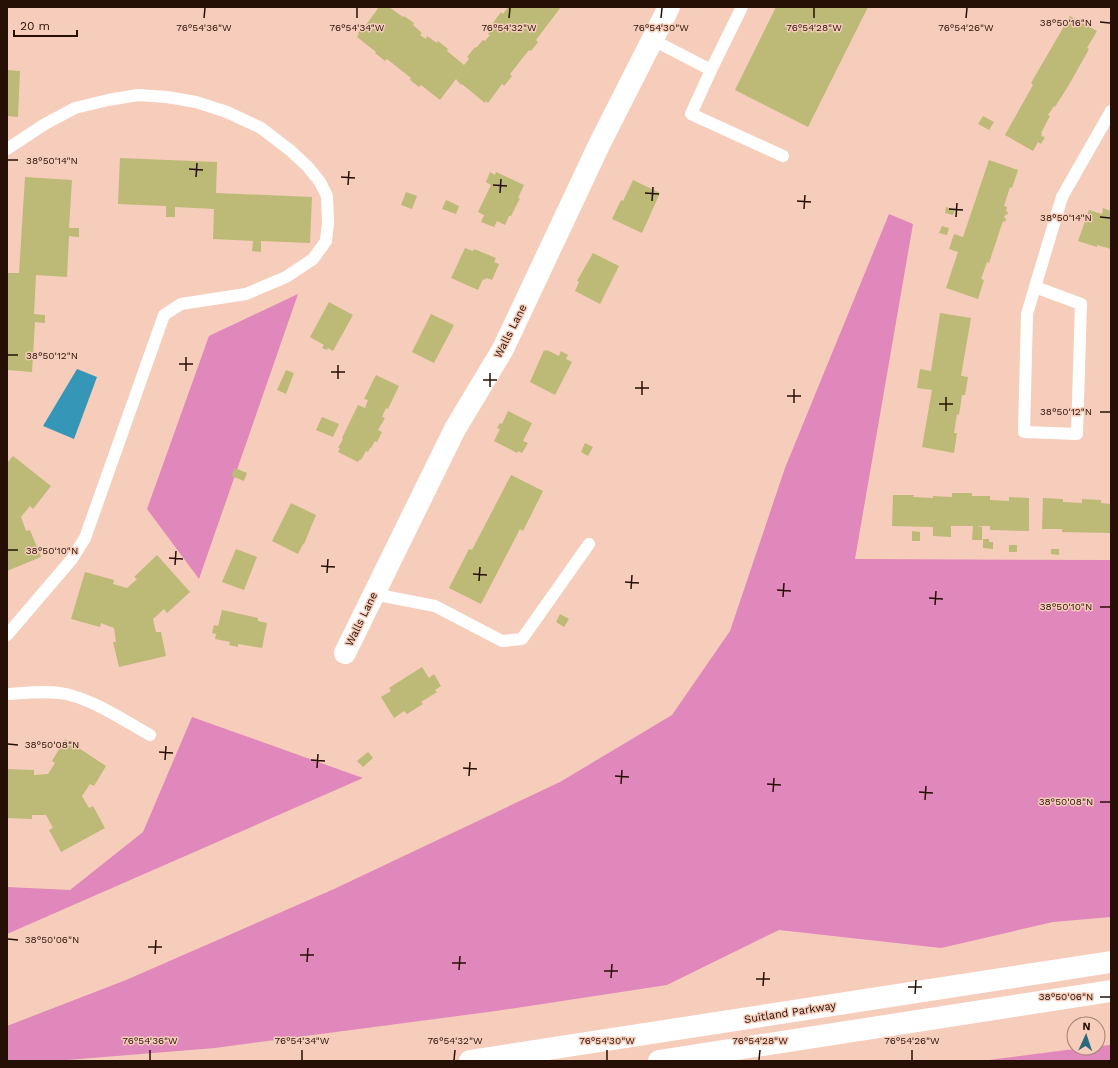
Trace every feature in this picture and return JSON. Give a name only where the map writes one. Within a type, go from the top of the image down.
[{"type":"main road","name":"Walls Lane","points":[[345,652],[454,428],[503,349],[600,143],[669,7]]},
{"type":"main road","name":"Suitland Parkway","points":[[470,1061],[1111,962]]},
{"type":"main road","points":[[660,1061],[1111,991]]},
{"type":"lane","points":[[742,7],[691,114],[783,156]]},
{"type":"lane","points":[[653,40],[711,70]]},
{"type":"lane","points":[[7,149],[45,124],[75,108],[138,95],[167,97],[196,102],[227,112],[261,128],[291,150],[320,182],[327,196],[328,223],[326,241],[312,259],[286,277],[246,294],[181,304],[164,315],[85,538],[72,559],[7,635]]},
{"type":"lane","points":[[1034,287],[1081,304],[1077,434],[1024,432],[1027,314],[1034,287],[1062,197],[1111,112]]},
{"type":"lane","points":[[373,594],[435,606],[502,641],[522,639],[589,544]]},
{"type":"lane","points":[[7,694],[65,694],[92,703],[150,734]]},
{"type":"shaded area","points":[[889,214],[913,224],[855,559],[1111,560],[1111,917],[1053,922],[941,948],[779,930],[667,985],[496,1011],[215,1048],[55,1061],[7,1061],[7,1026],[126,980],[334,889],[560,782],[672,715],[730,631],[785,468]]},
{"type":"shaded area","points":[[298,294],[199,579],[147,509],[209,336]]},
{"type":"shaded area","points":[[192,717],[363,778],[7,934],[7,887],[70,890],[143,832]]},
{"type":"shaded area","points":[[1106,1045],[1111,1045],[1111,1061],[981,1061],[1066,1050],[1066,1056],[1106,1056]]},
{"type":"water","points":[[77,369],[97,377],[74,439],[43,426]]},
{"type":"building","points":[[379,7],[389,7],[403,17],[404,16],[414,23],[413,25],[422,33],[420,35],[426,39],[427,36],[437,43],[438,41],[448,49],[447,51],[464,65],[469,59],[467,57],[475,47],[476,48],[483,40],[485,41],[490,35],[488,34],[495,24],[493,23],[501,12],[503,14],[508,7],[561,7],[536,40],[538,42],[531,51],[529,50],[510,74],[512,76],[504,86],[502,84],[488,103],[486,101],[485,103],[462,84],[461,85],[456,79],[440,100],[421,85],[419,87],[410,80],[411,78],[387,59],[385,61],[357,37],[359,34],[358,33],[362,28],[363,29]]},
{"type":"building","points":[[776,7],[868,7],[808,127],[735,90]]},
{"type":"building","points":[[1070,16],[1097,31],[1070,83],[1055,107],[1054,106],[1048,115],[1050,116],[1041,133],[1041,136],[1045,137],[1041,144],[1038,142],[1033,151],[1005,135],[1033,85],[1031,83]]},
{"type":"building","points":[[7,70],[20,71],[18,117],[7,116]]},
{"type":"building","points":[[983,116],[994,122],[989,130],[978,124]]},
{"type":"building","points":[[120,158],[217,162],[216,193],[312,197],[310,243],[261,241],[261,252],[252,251],[253,241],[213,239],[214,209],[175,207],[175,217],[166,217],[166,206],[118,204]]},
{"type":"building","points":[[989,160],[1018,170],[1012,188],[1010,187],[1004,206],[1007,207],[1006,211],[1008,212],[1004,218],[1006,218],[1005,222],[1003,221],[989,263],[987,262],[981,279],[984,280],[978,299],[946,288],[958,252],[949,249],[954,234],[963,237]]},
{"type":"building","points":[[490,172],[495,175],[496,172],[524,185],[518,198],[520,198],[505,225],[497,221],[494,227],[481,222],[484,215],[478,212],[491,185],[486,182]]},
{"type":"building","points":[[25,177],[72,180],[69,228],[79,228],[79,237],[69,236],[67,277],[36,275],[34,314],[45,315],[45,323],[35,322],[32,372],[7,370],[7,273],[19,273]]},
{"type":"building","points":[[633,180],[660,193],[642,233],[612,219]]},
{"type":"building","points":[[406,192],[417,196],[412,209],[401,205]]},
{"type":"building","points":[[446,200],[459,206],[456,214],[442,209]]},
{"type":"building","points":[[946,207],[955,210],[953,215],[945,213]]},
{"type":"building","points":[[1103,208],[1111,211],[1111,249],[1097,245],[1097,247],[1078,241],[1089,210],[1102,214]]},
{"type":"building","points":[[942,226],[949,228],[947,235],[939,233]]},
{"type":"building","points":[[465,248],[473,251],[474,249],[496,258],[494,262],[499,264],[492,280],[486,278],[485,280],[483,279],[478,290],[451,278]]},
{"type":"building","points":[[593,253],[619,266],[600,304],[575,291],[579,282],[577,281]]},
{"type":"building","points":[[329,302],[353,315],[333,351],[328,348],[327,350],[322,348],[324,345],[310,337]]},
{"type":"building","points":[[940,313],[971,318],[961,376],[968,377],[965,395],[962,395],[959,415],[957,414],[954,433],[957,433],[954,453],[922,447],[932,390],[917,388],[920,369],[931,371]]},
{"type":"building","points":[[431,314],[454,325],[434,363],[412,352]]},
{"type":"building","points":[[544,350],[559,356],[561,351],[568,355],[566,359],[572,362],[555,395],[530,382]]},
{"type":"building","points":[[286,370],[294,373],[286,394],[277,390]]},
{"type":"building","points":[[376,375],[399,386],[388,409],[386,408],[382,417],[385,418],[378,430],[382,432],[377,442],[375,441],[368,452],[366,451],[361,460],[360,459],[358,462],[338,452],[340,448],[338,448],[358,405],[365,408],[368,400],[364,399]]},
{"type":"building","points":[[508,411],[532,423],[523,441],[528,443],[522,453],[518,451],[517,453],[494,441],[500,429],[497,428],[500,423],[502,424]]},
{"type":"building","points":[[322,417],[339,424],[333,437],[316,430]]},
{"type":"building","points":[[585,443],[593,447],[588,456],[581,452]]},
{"type":"building","points":[[13,456],[51,486],[33,509],[30,506],[21,517],[26,531],[30,530],[41,557],[7,571],[7,463]]},
{"type":"building","points":[[235,468],[247,473],[244,481],[231,476]]},
{"type":"building","points":[[511,475],[543,491],[523,531],[520,529],[481,604],[449,588],[469,549],[472,550]]},
{"type":"building","points":[[952,493],[972,493],[972,496],[990,496],[990,500],[1009,501],[1009,497],[1029,498],[1029,531],[990,530],[990,526],[977,526],[982,527],[982,540],[972,540],[973,526],[951,526],[951,537],[933,536],[933,527],[892,526],[893,495],[914,495],[913,497],[933,498],[933,496],[952,497]]},
{"type":"building","points":[[1043,498],[1063,499],[1063,502],[1082,503],[1082,499],[1101,500],[1101,503],[1111,504],[1111,533],[1062,532],[1062,529],[1042,529]]},
{"type":"building","points":[[291,503],[316,515],[304,544],[298,554],[272,541]]},
{"type":"building","points":[[912,531],[920,532],[920,541],[912,541]]},
{"type":"building","points":[[983,539],[989,539],[989,542],[993,542],[993,549],[983,548]]},
{"type":"building","points":[[1009,545],[1017,545],[1017,552],[1009,552]]},
{"type":"building","points":[[236,549],[257,557],[244,590],[222,582]]},
{"type":"building","points":[[1051,549],[1059,549],[1059,555],[1051,554]]},
{"type":"building","points":[[157,555],[190,592],[167,613],[164,609],[153,619],[156,632],[161,632],[166,656],[119,667],[113,642],[116,642],[114,628],[101,623],[100,627],[71,619],[85,572],[114,580],[113,584],[127,588],[137,579],[134,577]]},
{"type":"building","points":[[222,610],[258,618],[258,621],[267,623],[262,648],[238,644],[238,647],[229,645],[230,642],[215,639],[216,634],[212,633],[214,625],[218,626]]},
{"type":"building","points":[[560,614],[569,619],[564,627],[556,622]]},
{"type":"building","points":[[422,667],[429,678],[434,674],[441,686],[435,690],[437,692],[421,702],[423,704],[407,714],[404,711],[394,718],[381,697],[391,691],[389,688]]},
{"type":"building","points":[[65,739],[106,766],[94,786],[90,784],[82,796],[89,808],[93,806],[105,828],[61,852],[49,830],[53,828],[46,815],[32,815],[32,819],[7,818],[7,769],[34,770],[34,775],[48,774],[55,763],[52,761]]},
{"type":"building","points":[[368,752],[373,758],[363,767],[357,761]]}]
